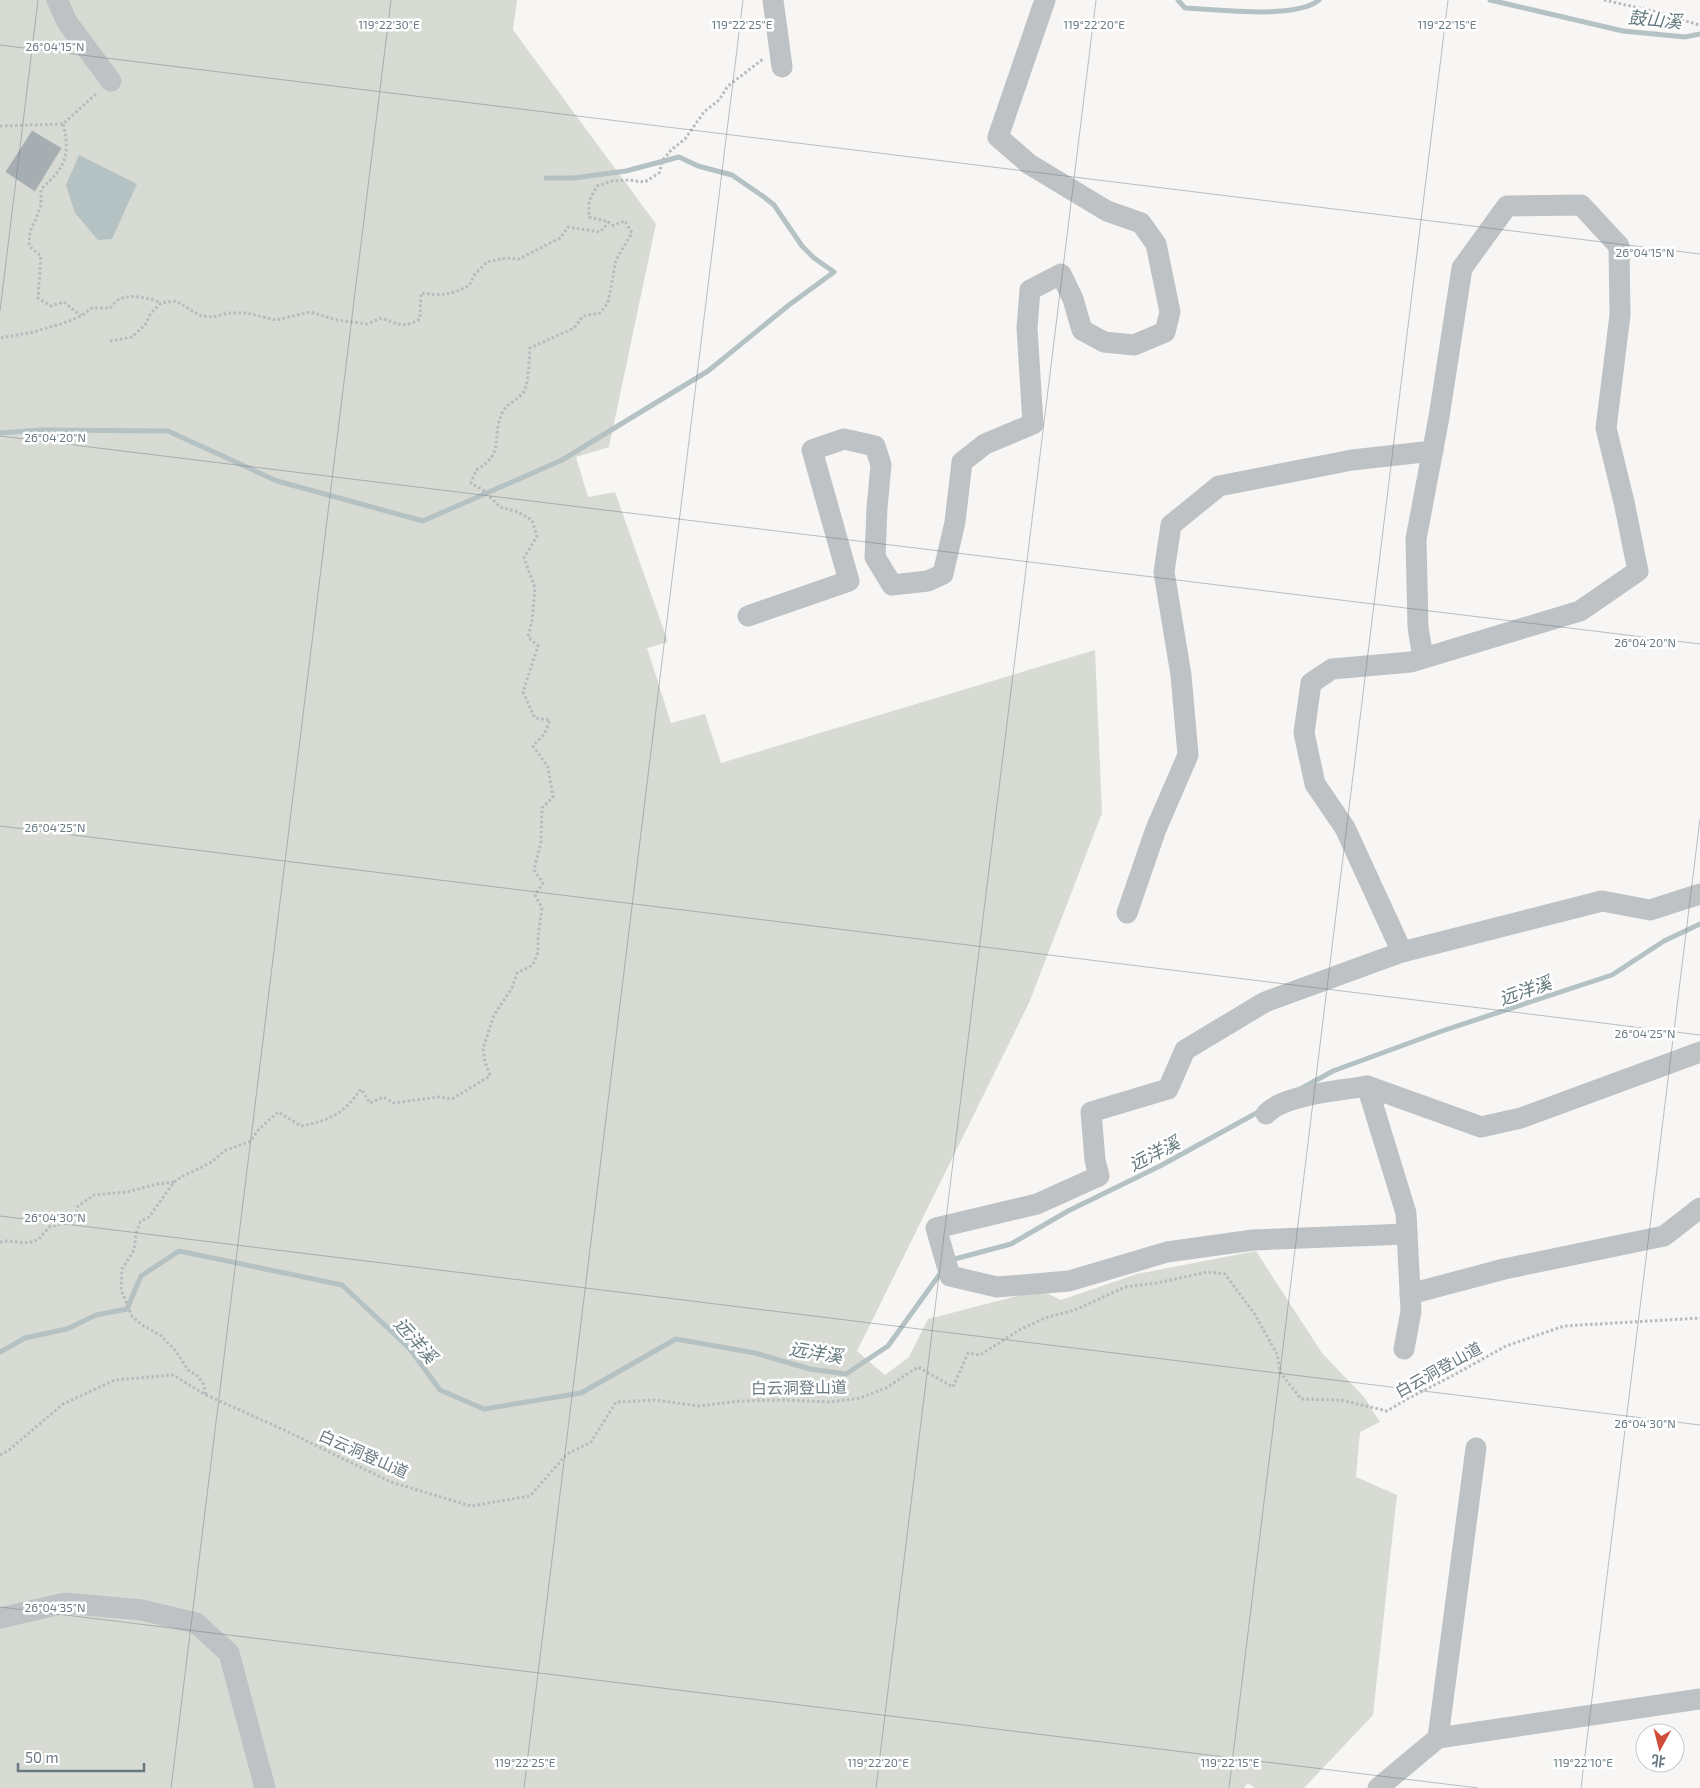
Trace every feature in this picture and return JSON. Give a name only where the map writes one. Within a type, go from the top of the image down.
[{"type":"street","points":[[57,0],[67,22],[112,81]]},
{"type":"street","points":[[772,0],[782,67]]},
{"type":"street","points":[[748,616],[849,582],[812,450],[844,439],[875,446],[881,465],[875,557],[892,585],[928,581],[943,574],[955,522],[962,462],[985,444],[1033,424],[1027,328],[1030,290],[1062,274],[1073,299],[1082,330],[1104,342],[1134,345],[1165,332],[1170,312],[1156,244],[1141,223],[1107,211],[1028,164],[998,137],[1045,0]]},
{"type":"street","points":[[1402,952],[1345,828],[1315,784],[1304,733],[1310,682],[1332,669],[1411,662],[1580,611],[1638,571],[1606,428],[1620,315],[1620,246],[1581,205],[1507,206],[1462,268],[1433,451],[1416,539],[1418,627],[1423,658]]},
{"type":"street","points":[[1128,913],[1156,829],[1188,755],[1181,675],[1164,572],[1171,525],[1219,486],[1352,460],[1433,451]]},
{"type":"street","points":[[1407,1234],[1253,1240],[1166,1252],[1069,1281],[997,1287],[950,1276],[936,1228],[1037,1204],[1099,1176],[1095,1160],[1091,1112],[1168,1089],[1186,1050],[1265,1002],[1402,952],[1602,901],[1650,910],[1700,894]]},
{"type":"street","points":[[1266,1114],[1270,1110],[1296,1098],[1367,1086],[1481,1127],[1521,1118],[1700,1052]]},
{"type":"street","points":[[1367,1086],[1406,1213],[1411,1311],[1404,1349]]},
{"type":"street","points":[[1410,1294],[1504,1268],[1664,1236],[1700,1208]]},
{"type":"street","points":[[1438,1738],[1476,1448]]},
{"type":"street","points":[[0,1618],[65,1603],[142,1610],[196,1623],[229,1653],[265,1788]]},
{"type":"street","points":[[1387,1784],[1438,1738],[1700,1699]]},
{"type":"path","points":[[1604,0],[1657,12],[1699,25]]},
{"type":"path","points":[[1,338],[33,332],[80,316],[92,308],[110,308],[120,298],[136,297],[152,298],[161,302],[176,301],[200,316],[214,317],[228,313],[246,313],[276,320],[310,312],[337,320],[367,324],[382,318],[396,324],[409,325],[420,319],[421,292],[440,296],[454,293],[469,286],[474,274],[487,262],[506,258],[519,259],[560,238],[568,227],[600,232],[610,222],[589,217],[588,201],[597,186],[612,181],[645,182],[659,173],[663,160],[671,150],[685,139],[704,112],[719,100],[728,86],[765,58],[768,44],[778,36]]},
{"type":"path","points":[[0,126],[63,124],[112,81]]},
{"type":"path","points":[[63,124],[67,152],[61,167],[41,189],[41,206],[30,231],[30,246],[41,256],[38,298],[50,306],[64,302],[80,316]]},
{"type":"path","points":[[206,1395],[204,1385],[198,1376],[188,1370],[175,1350],[160,1335],[142,1325],[132,1316],[121,1290],[122,1269],[134,1250],[140,1222],[149,1217],[174,1182],[212,1162],[224,1151],[251,1141],[258,1129],[278,1112],[301,1126],[329,1119],[354,1100],[361,1089],[370,1103],[383,1097],[394,1102],[438,1097],[452,1099],[490,1076],[483,1049],[494,1015],[512,988],[517,973],[533,965],[538,952],[542,908],[535,895],[543,883],[534,870],[541,842],[542,808],[553,797],[548,767],[533,746],[545,734],[550,720],[535,718],[523,692],[538,646],[528,637],[532,620],[535,588],[524,558],[537,536],[532,520],[518,512],[500,507],[484,490],[471,483],[476,470],[488,464],[495,453],[496,437],[504,410],[516,401],[526,388],[530,348],[574,328],[582,316],[600,313],[608,303],[616,260],[632,233],[625,221],[612,226]]},
{"type":"path","points":[[110,341],[132,337],[145,326],[151,313],[161,302]]},
{"type":"path","points":[[0,1242],[29,1243],[39,1239],[49,1227],[74,1221],[78,1206],[94,1195],[127,1192],[157,1184],[174,1182]]},
{"type":"path","name":"白云洞登山道","points":[[0,1455],[9,1450],[64,1404],[115,1380],[173,1375],[206,1395],[282,1429],[391,1482],[471,1506],[530,1496],[567,1454],[591,1442],[616,1402],[655,1400],[698,1406],[741,1401],[831,1402],[860,1398],[886,1388],[918,1367],[952,1387],[968,1353],[980,1355],[1021,1329],[1045,1318],[1075,1310],[1125,1287],[1157,1283],[1207,1272],[1225,1274],[1248,1305],[1277,1354],[1280,1372],[1302,1399],[1341,1400],[1387,1411],[1506,1346],[1564,1326],[1700,1318]]},
{"type":"shaded area","points":[[0,0],[517,0],[513,30],[656,224],[609,447],[576,457],[588,497],[615,492],[668,642],[647,648],[671,723],[705,714],[721,763],[1095,650],[1102,813],[1029,1003],[857,1351],[885,1375],[909,1357],[928,1319],[1040,1290],[1061,1300],[1137,1274],[1256,1251],[1322,1353],[1364,1397],[1380,1422],[1360,1432],[1356,1477],[1397,1495],[1373,1715],[1304,1788],[1255,1788],[1248,1783],[1244,1788],[0,1788]]},
{"type":"shaded area","points":[[79,155],[137,184],[112,239],[98,240],[75,213],[66,185]]},
{"type":"building","points":[[32,130],[62,148],[35,192],[5,172]]},
{"type":"waterway","name":"鼓山溪","points":[[1178,0],[1185,8],[1255,12],[1292,10],[1319,0]]},
{"type":"waterway","name":"鼓山溪","points":[[1490,0],[1623,31],[1685,37],[1700,34]]},
{"type":"waterway","points":[[0,433],[41,430],[168,431],[277,481],[423,521],[562,460],[708,371],[789,305],[834,272],[814,258],[802,246],[774,205],[764,197],[732,175],[698,166],[679,157],[626,171],[574,178],[546,178]]},
{"type":"waterway","name":"远洋溪","points":[[1302,1088],[1333,1071],[1442,1031],[1612,975],[1664,941],[1700,924]]},
{"type":"waterway","name":"远洋溪","points":[[951,1260],[1011,1244],[1068,1211],[1160,1166],[1262,1110]]},
{"type":"waterway","name":"远洋溪","points":[[0,1352],[25,1338],[67,1329],[96,1315],[127,1309],[141,1276],[179,1251],[342,1285],[409,1348],[440,1390],[484,1409],[581,1393],[676,1339],[755,1353],[810,1369],[846,1374],[888,1346],[942,1271]]}]
